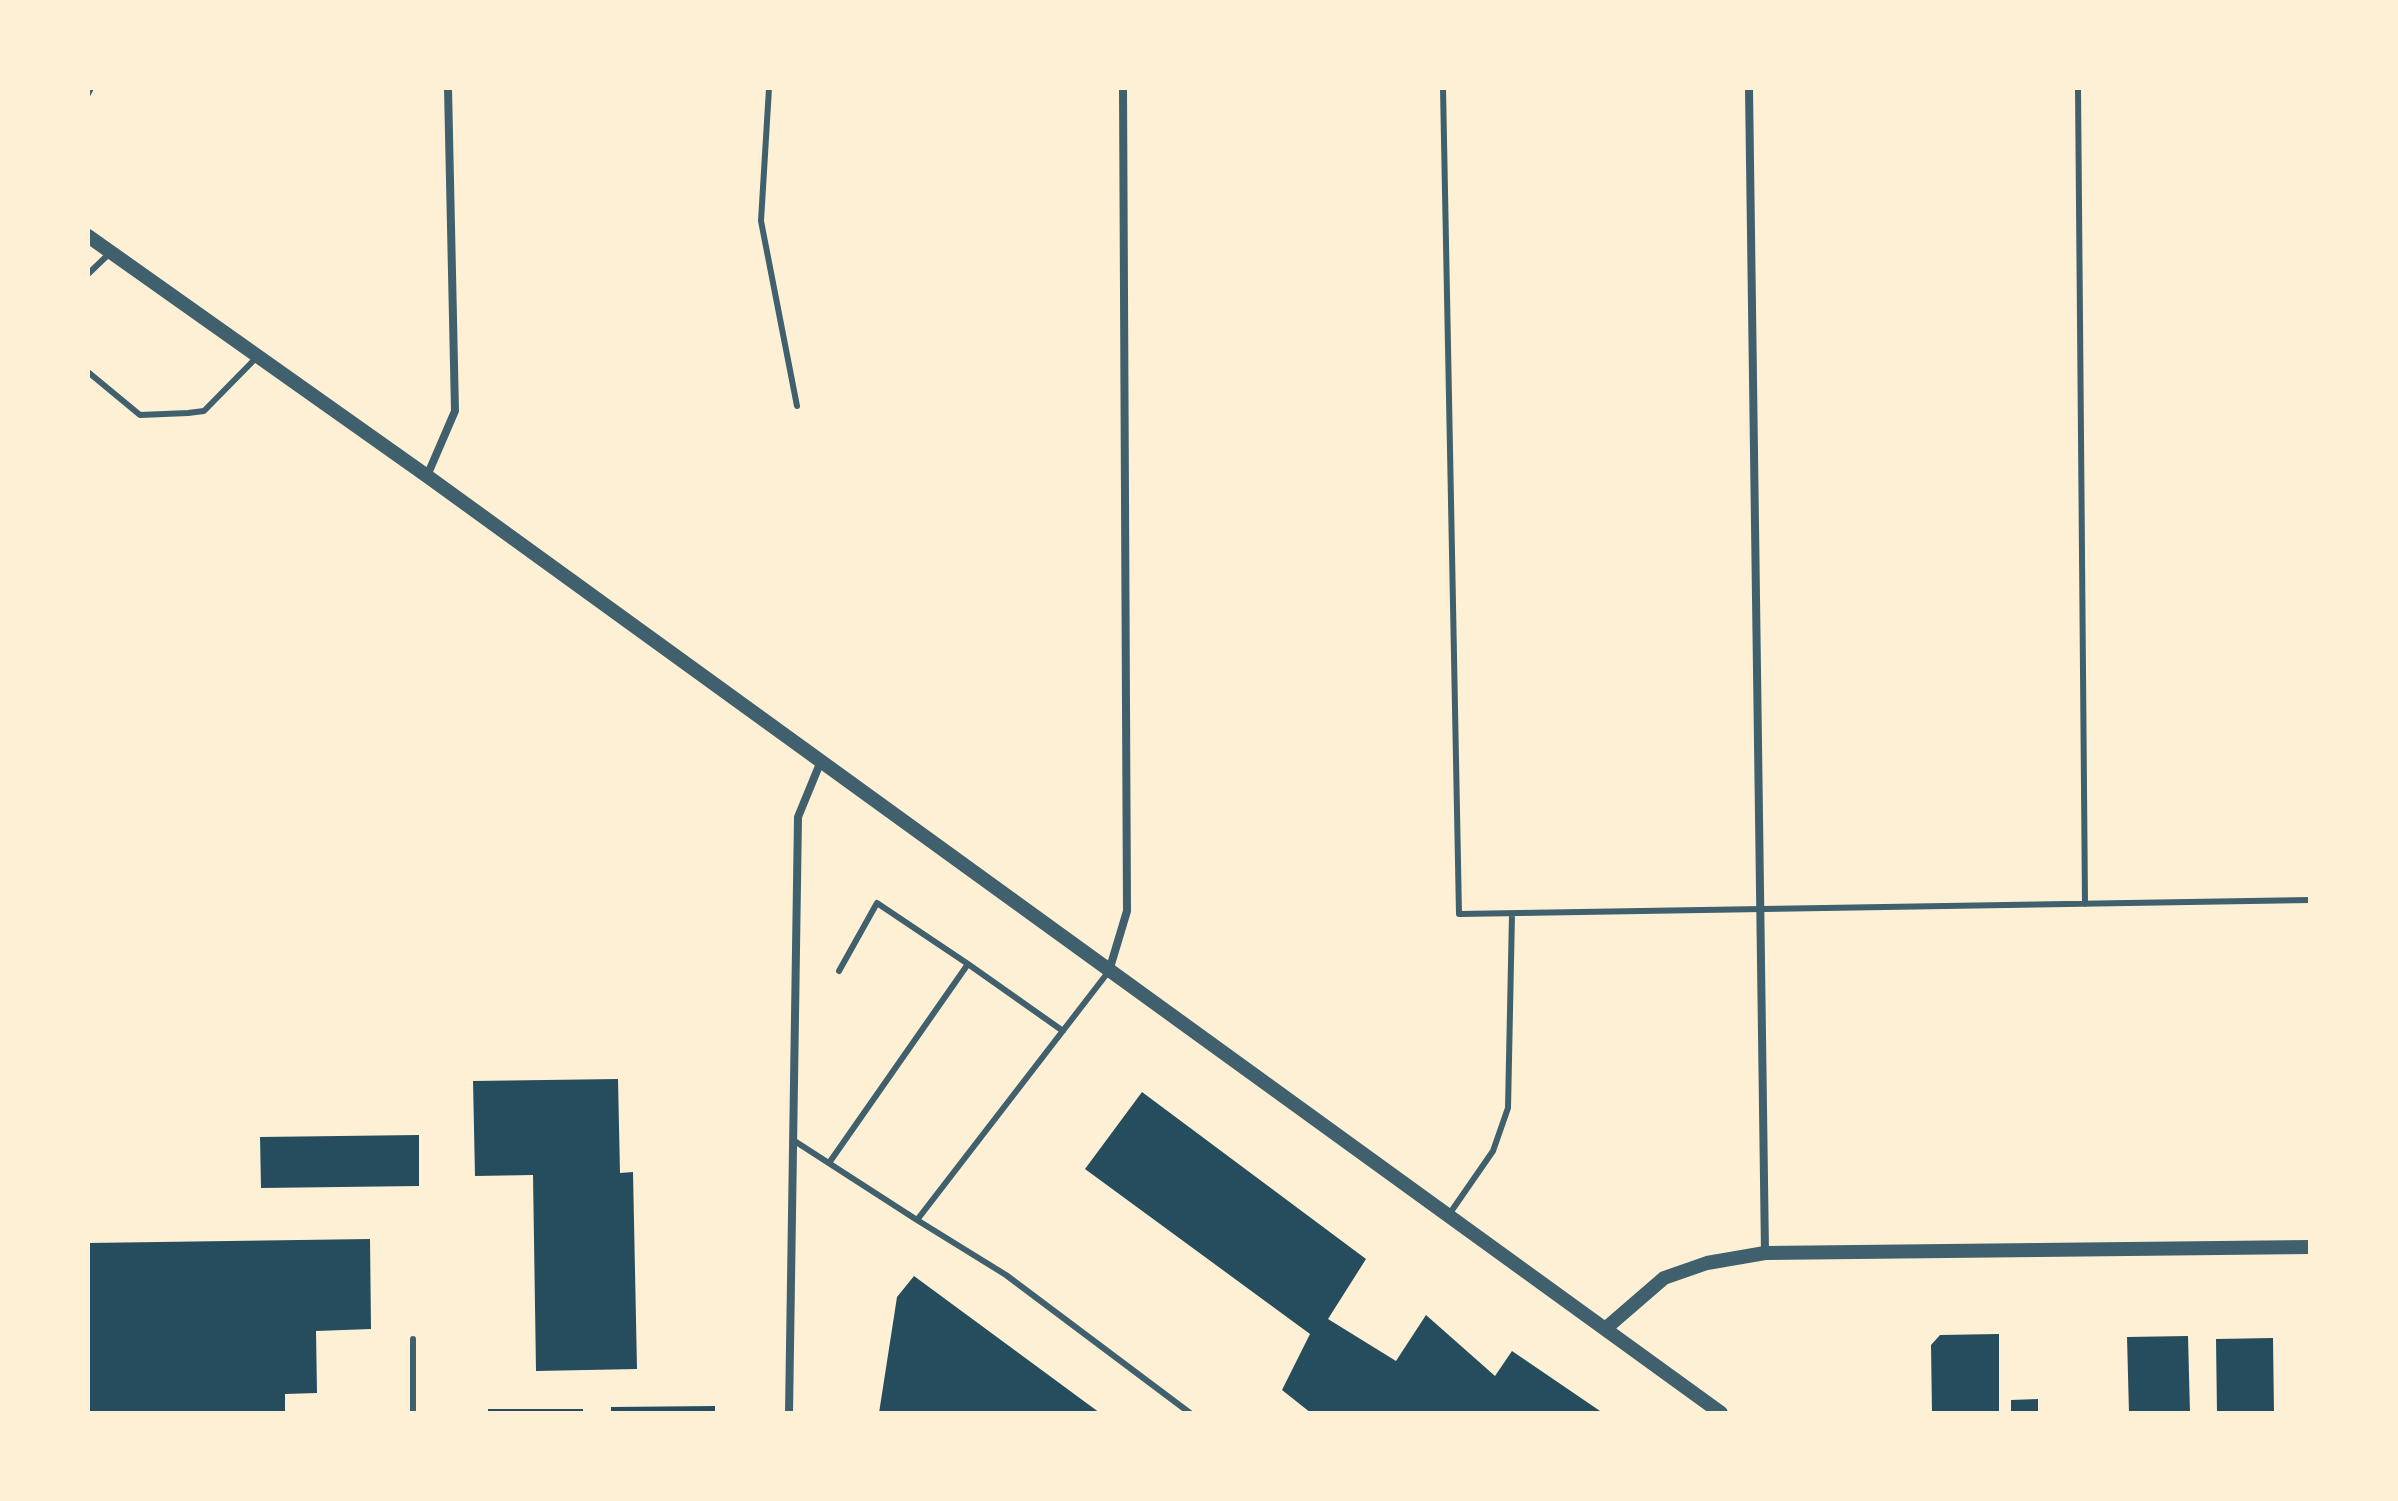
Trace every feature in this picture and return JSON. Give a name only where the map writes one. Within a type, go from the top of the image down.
[{"type":"street","points":[[427,476],[455,411],[448,88]]},
{"type":"street","points":[[1109,971],[1127,911],[1123,88]]},
{"type":"street","points":[[1749,88],[1765,1253]]},
{"type":"street","points":[[88,236],[427,476],[1721,1413]]},
{"type":"street","points":[[789,1413],[798,817],[821,761]]},
{"type":"street","points":[[1605,1329],[1664,1278],[1707,1263],[1765,1253],[2310,1247]]},
{"type":"lane","points":[[88,94],[91,88]]},
{"type":"lane","points":[[769,88],[761,221],[797,406]]},
{"type":"lane","points":[[1443,88],[1459,914],[2310,900]]},
{"type":"lane","points":[[2078,88],[2085,904]]},
{"type":"lane","points":[[88,274],[111,252]]},
{"type":"lane","points":[[88,372],[140,415],[188,413],[204,411],[258,356]]},
{"type":"lane","points":[[839,971],[877,903],[1063,1031]]},
{"type":"lane","points":[[1448,1216],[1493,1151],[1508,1108],[1512,914]]},
{"type":"lane","points":[[829,1163],[968,964]]},
{"type":"lane","points":[[917,1220],[1109,971]]},
{"type":"lane","points":[[793,1140],[1006,1275],[1190,1413]]},
{"type":"lane","points":[[413,1339],[413,1413]]},
{"type":"building","points":[[618,1079],[620,1173],[633,1172],[637,1369],[536,1371],[533,1175],[475,1176],[473,1081]]},
{"type":"building","points":[[1142,1092],[1366,1259],[1328,1319],[1396,1361],[1426,1315],[1495,1376],[1512,1351],[1603,1413],[1311,1413],[1282,1390],[1310,1334],[1085,1169]]},
{"type":"building","points":[[419,1135],[419,1186],[261,1188],[260,1137]]},
{"type":"building","points":[[370,1239],[371,1329],[316,1331],[317,1393],[285,1394],[285,1413],[88,1413],[88,1243]]},
{"type":"building","points":[[914,1276],[1100,1413],[879,1413],[897,1297]]},
{"type":"building","points":[[1999,1334],[1999,1413],[1932,1413],[1931,1345],[1940,1335]]},
{"type":"building","points":[[2188,1336],[2190,1413],[2129,1413],[2127,1337]]},
{"type":"building","points":[[2273,1338],[2274,1413],[2217,1413],[2216,1339]]},
{"type":"building","points":[[2038,1399],[2038,1413],[2011,1413],[2011,1400]]},
{"type":"building","points":[[715,1406],[715,1413],[611,1413],[611,1407]]},
{"type":"building","points":[[488,1409],[583,1409],[583,1413],[488,1413]]}]
